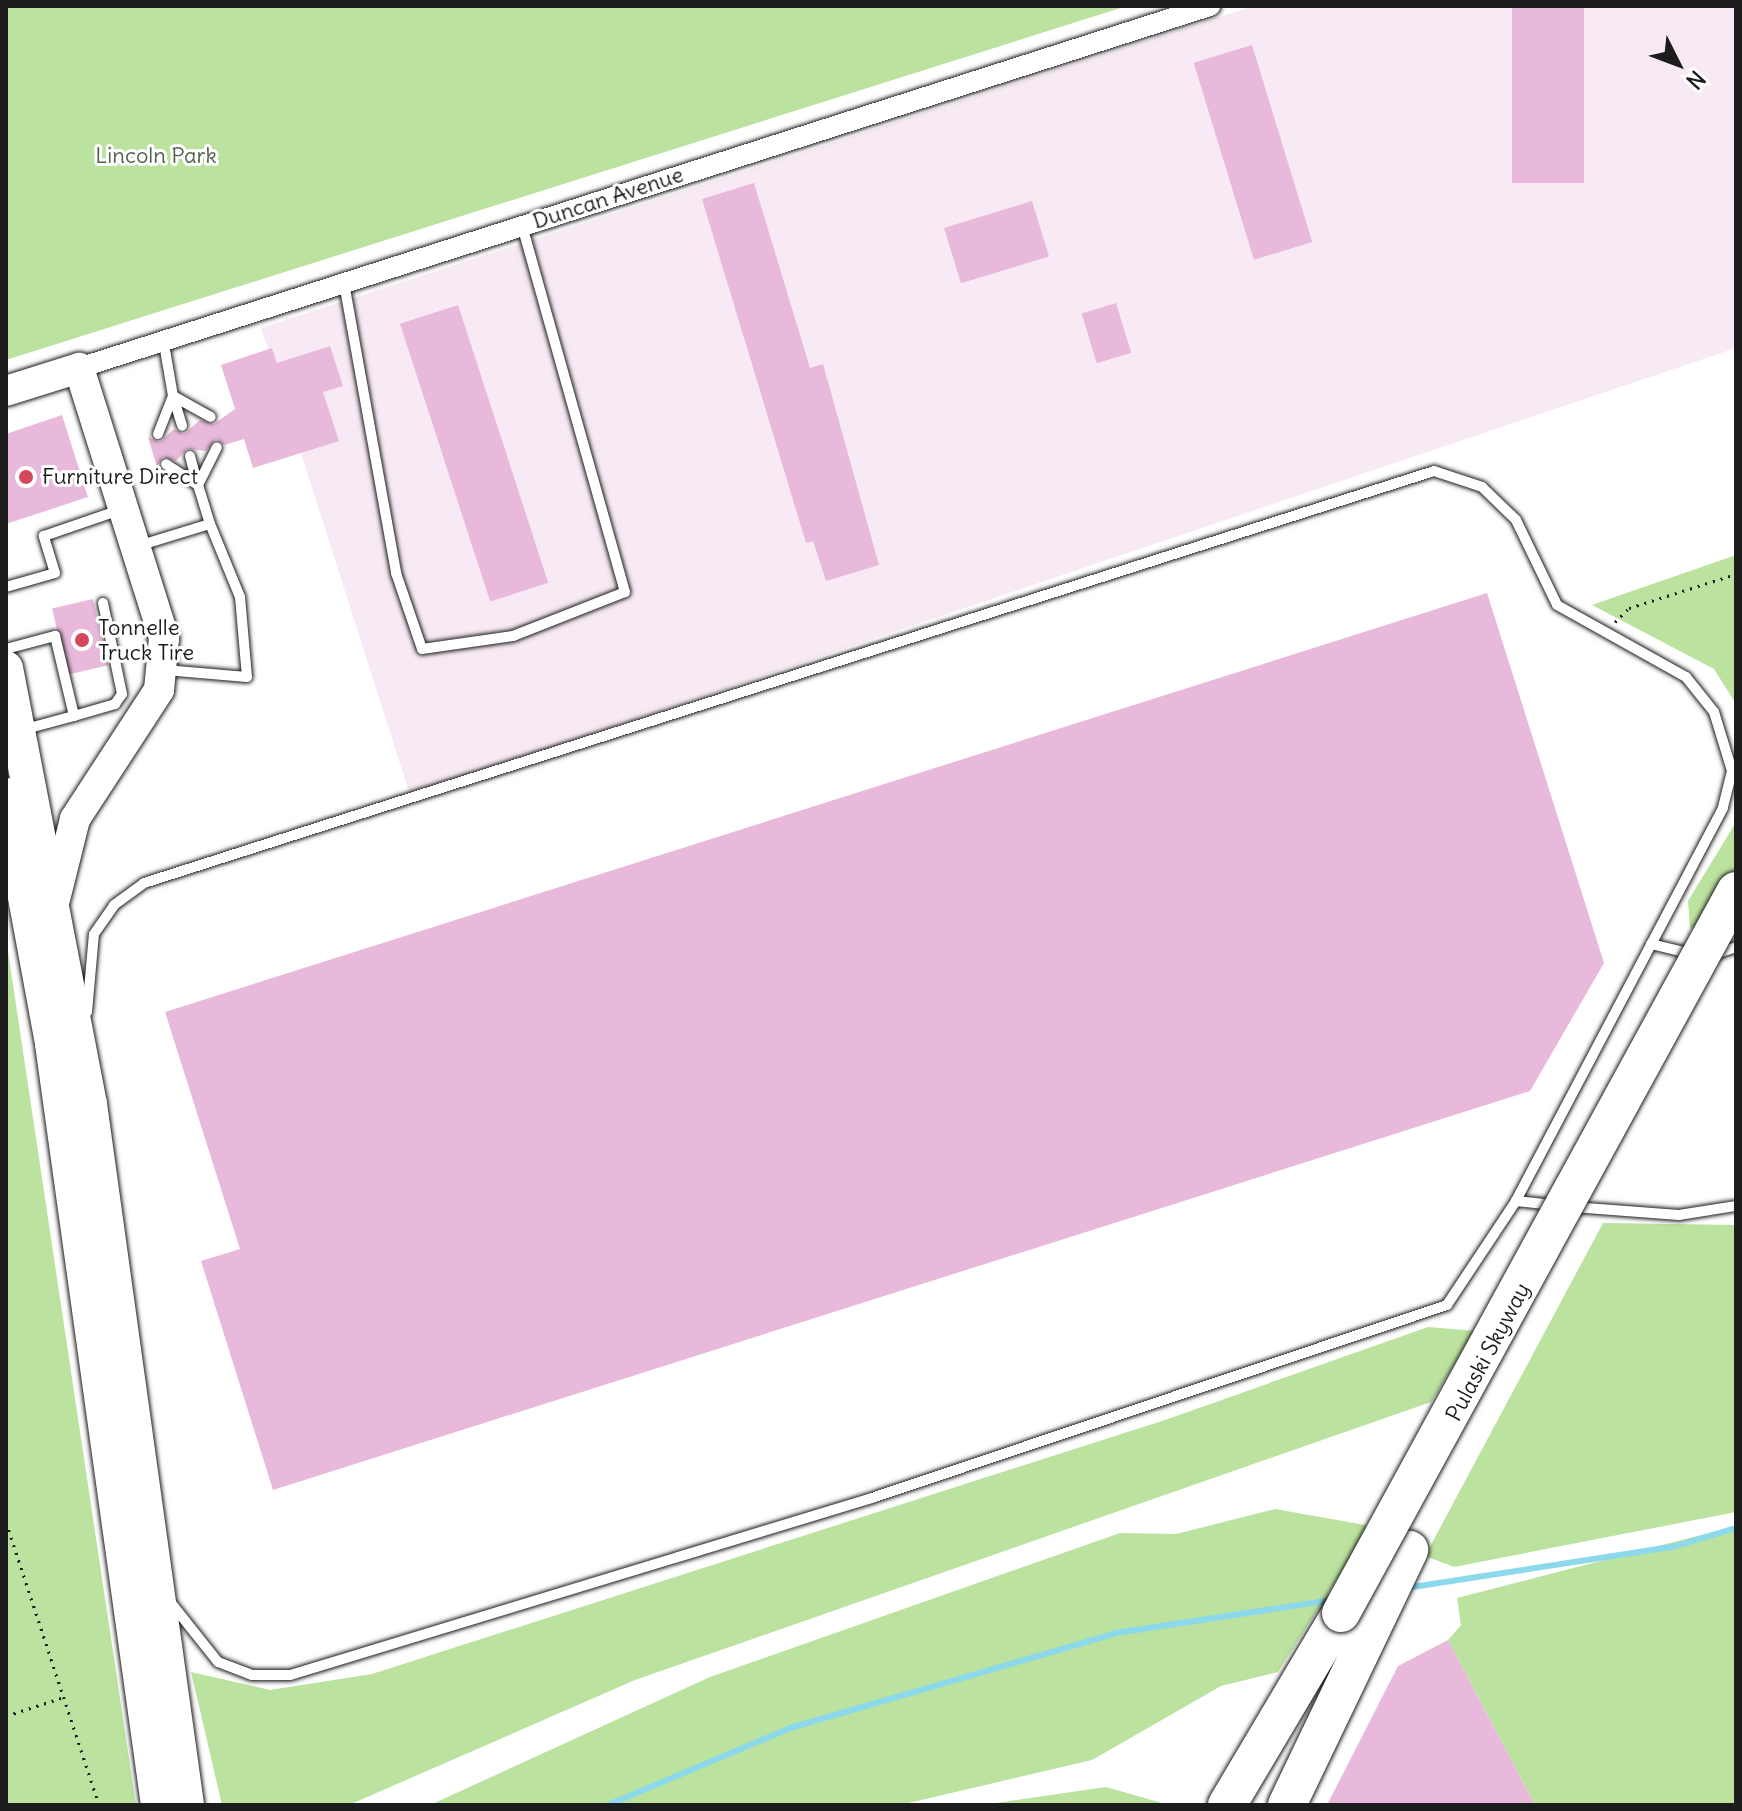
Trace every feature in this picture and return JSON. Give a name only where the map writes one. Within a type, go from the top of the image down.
[{"type":"highway","points":[[6,668],[55,899],[84,1068],[187,1805]]},
{"type":"highway","points":[[6,795],[54,1059],[158,1805]]},
{"type":"highway","name":"Pulaski Skyway","points":[[1227,1805],[1400,1516],[1736,891]]},
{"type":"highway","name":"Pulaski Skyway","points":[[1287,1805],[1409,1550],[1736,945]]},
{"type":"main road","name":"Duncan Avenue","points":[[6,391],[79,368]]},
{"type":"main road","points":[[55,899],[75,819],[150,708],[163,669],[163,629],[79,368]]},
{"type":"street","name":"Duncan Avenue","points":[[79,368],[164,344],[522,225],[1210,6]]},
{"type":"lane","points":[[344,283],[396,573],[422,649],[513,636],[625,592],[522,225]]},
{"type":"lane","points":[[164,344],[182,426]]},
{"type":"lane","points":[[173,396],[211,417]]},
{"type":"lane","points":[[158,434],[173,396]]},
{"type":"lane","points":[[198,485],[217,447]]},
{"type":"lane","points":[[163,669],[247,677],[240,597],[210,524],[190,456]]},
{"type":"lane","points":[[166,464],[198,485]]},
{"type":"lane","points":[[84,1068],[91,946],[108,912],[144,883],[1434,471],[1482,487],[1516,520],[1557,605],[1686,677],[1714,712],[1732,771],[1723,808],[1516,1201],[1464,1289],[1447,1305],[1393,1329],[321,1667],[276,1677],[227,1667],[197,1643],[155,1573]]},
{"type":"lane","points":[[6,587],[55,573],[44,536],[124,508]]},
{"type":"lane","points":[[136,546],[210,524]]},
{"type":"lane","points":[[21,730],[115,704],[122,694],[103,603]]},
{"type":"lane","points":[[6,649],[55,636],[74,716]]},
{"type":"lane","points":[[1651,944],[1719,956],[1736,945]]},
{"type":"lane","points":[[1516,1201],[1679,1215],[1736,1206]]},
{"type":"path","points":[[1603,633],[1629,608],[1736,574]]},
{"type":"path","points":[[6,1522],[99,1805]]},
{"type":"path","points":[[6,1716],[64,1697]]},
{"type":"shaded area","points":[[1253,6],[1736,6],[1736,348],[410,795],[261,328]]},
{"type":"green space","name":"Lincoln Park","points":[[6,6],[1127,6],[6,360]]},
{"type":"green space","points":[[1736,555],[1736,704],[1714,669],[1592,605]]},
{"type":"green space","points":[[1736,822],[1736,917],[1690,928],[1688,901]]},
{"type":"green space","points":[[6,938],[136,1805],[6,1805]]},
{"type":"green space","points":[[1603,1223],[1736,1225],[1736,1512],[1454,1567],[1425,1556]]},
{"type":"green space","points":[[1428,1327],[1475,1331],[1431,1402],[635,1680],[349,1805],[222,1805],[191,1672],[270,1690],[372,1674],[1165,1420]]},
{"type":"green space","points":[[1275,1509],[1371,1526],[1278,1672],[1221,1686],[1092,1760],[900,1805],[430,1805],[710,1677],[1120,1533],[1176,1534]]},
{"type":"green space","points":[[1736,1526],[1736,1805],[1535,1805],[1448,1640],[1461,1625],[1457,1598]]},
{"type":"green space","points":[[1106,1787],[1169,1805],[992,1805],[996,1803]]},
{"type":"building","points":[[1512,6],[1584,6],[1584,183],[1512,183]]},
{"type":"building","points":[[1252,45],[1312,242],[1254,260],[1194,63]]},
{"type":"building","points":[[754,183],[810,368],[823,364],[879,565],[826,581],[813,541],[806,543],[702,199]]},
{"type":"building","points":[[1032,201],[1049,256],[961,283],[944,228]]},
{"type":"building","points":[[1116,303],[1131,353],[1097,363],[1082,314]]},
{"type":"building","points":[[458,305],[548,583],[490,602],[400,324]]},
{"type":"building","points":[[330,346],[343,386],[323,392],[339,441],[253,468],[244,439],[224,445],[216,439],[206,451],[187,449],[176,461],[163,457],[157,467],[148,437],[160,442],[174,429],[184,434],[200,420],[214,424],[235,409],[221,365],[272,348],[277,363]]},
{"type":"building","points":[[62,415],[88,497],[6,524],[6,434]]},
{"type":"building","points":[[1487,593],[1604,963],[1530,1091],[273,1490],[201,1261],[240,1249],[165,1012]]},
{"type":"building","points":[[93,599],[108,665],[67,675],[52,608]]},
{"type":"building","points":[[1448,1640],[1535,1805],[1327,1805],[1398,1666]]},
{"type":"waterway","points":[[1406,1588],[1676,1546],[1736,1528]]},
{"type":"waterway","points":[[608,1805],[790,1728],[1116,1633],[1332,1600]]},
{"type":"place","name":"Furniture Direct","points":[[26,477]]},
{"type":"place","name":"Tonnelle Truck Tire","points":[[82,640]]}]
